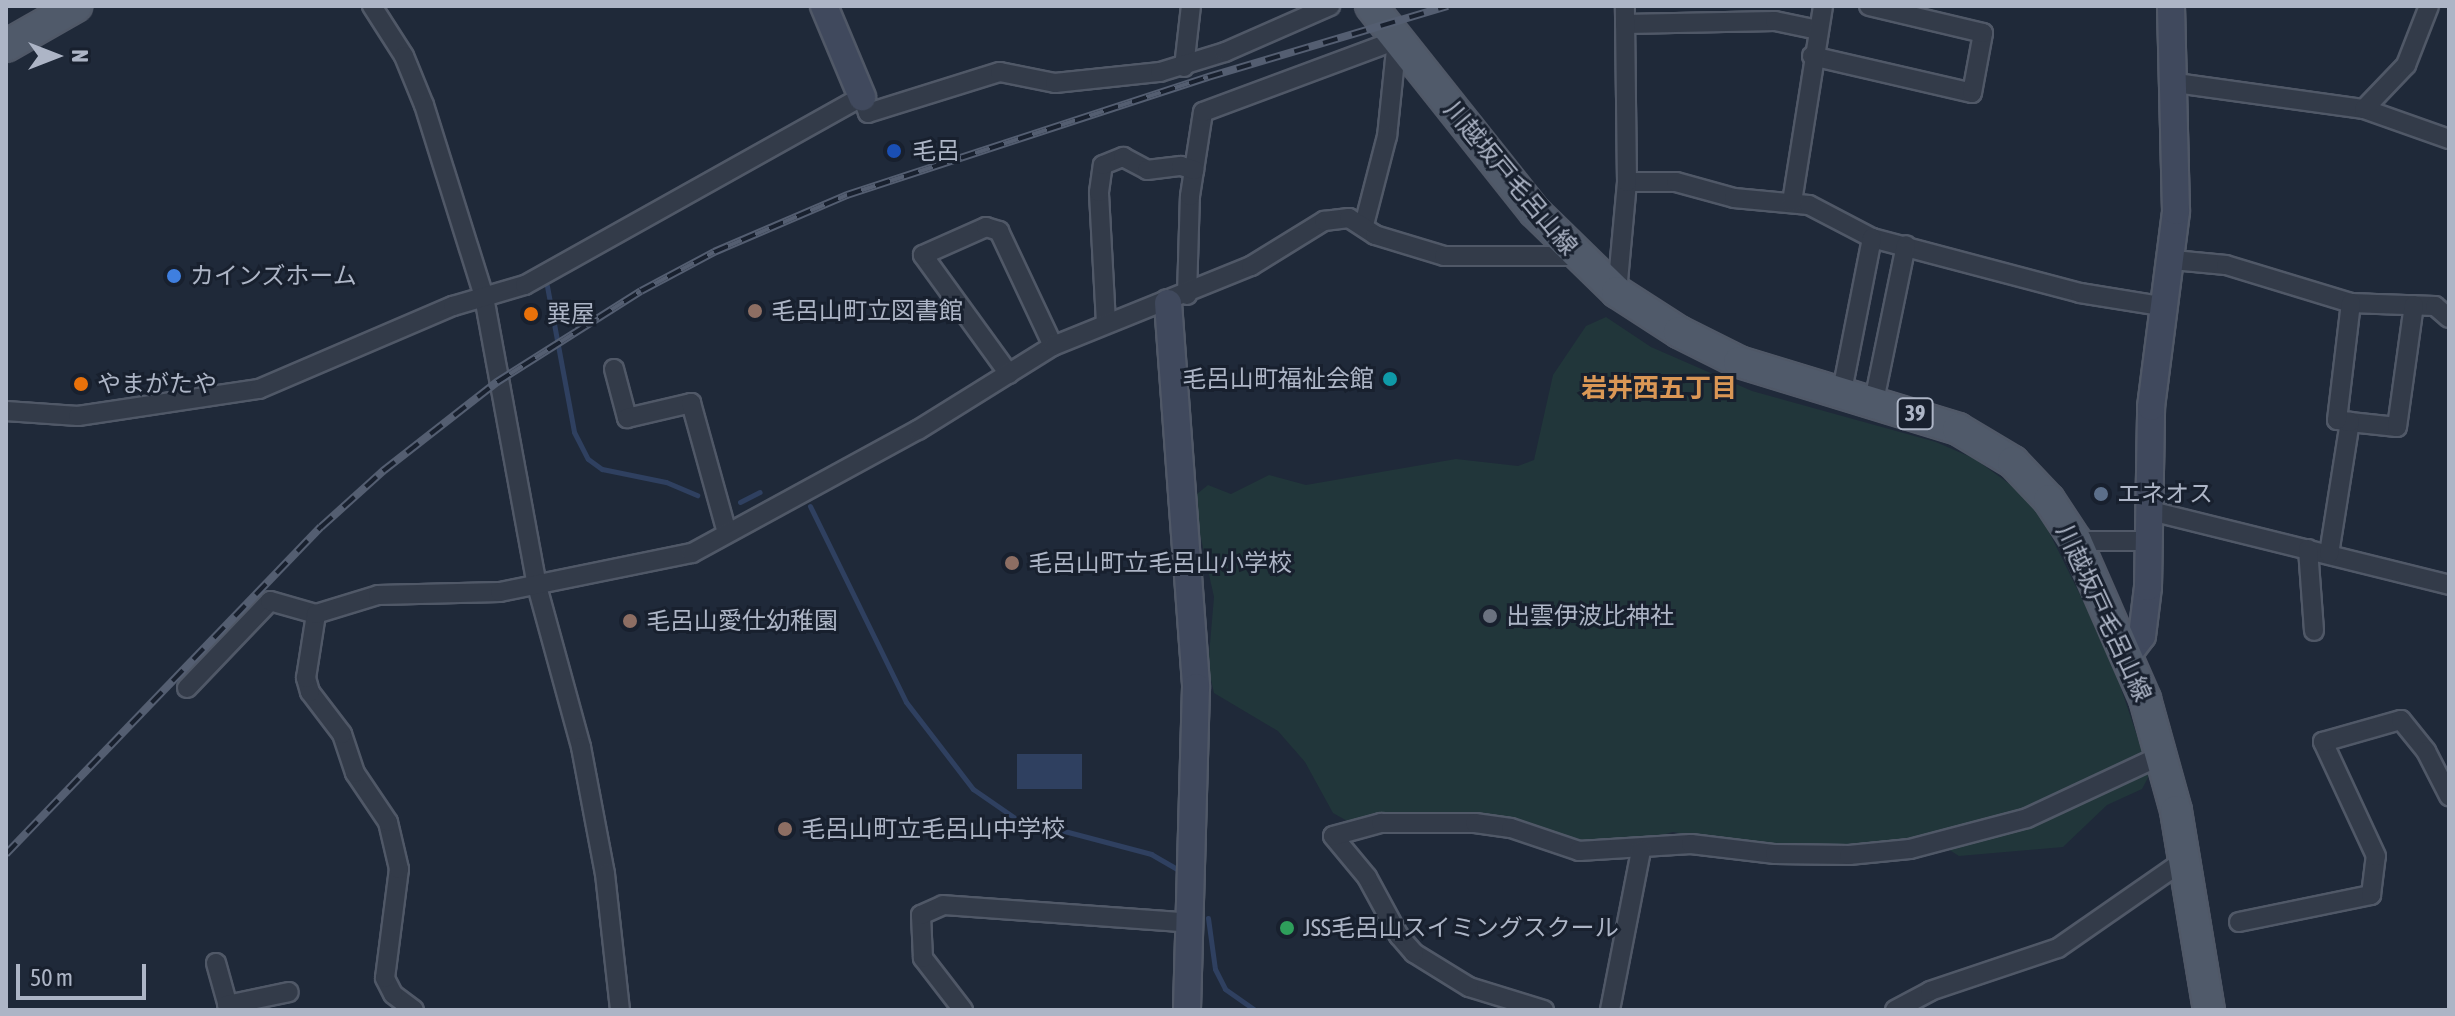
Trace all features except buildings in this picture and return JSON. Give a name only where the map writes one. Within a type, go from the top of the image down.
[{"type":"main road","points":[[6,46],[76,6]]},
{"type":"main road","name":"川越坂戸毛呂山線","points":[[1371,6],[1576,256],[1617,292],[1679,332],[1739,362],[1842,391],[1958,429],[2013,462],[2049,500],[2076,541],[2126,657],[2162,755],[2209,1010]]},
{"type":"street","points":[[372,6],[404,56],[424,105],[484,297],[537,586],[583,761],[605,874],[620,1010]]},
{"type":"street","points":[[824,6],[868,113],[1000,72],[1079,83],[1184,67],[1330,6]]},
{"type":"street","points":[[1184,67],[1191,6]]},
{"type":"street","points":[[1792,202],[1812,56],[1823,6]]},
{"type":"street","points":[[1812,56],[1972,93],[1983,33],[1869,6]]},
{"type":"street","points":[[2126,657],[2142,636],[2150,541],[2151,407],[2173,260],[2176,83],[2171,6]]},
{"type":"street","points":[[2364,109],[2406,65],[2429,6]]},
{"type":"street","points":[[1617,292],[1627,182],[1625,15],[1775,21],[1818,30]]},
{"type":"street","points":[[1187,1010],[1194,877],[1196,687],[1178,299],[1194,170],[1207,107],[1397,40],[1387,136],[1364,225]]},
{"type":"street","points":[[2176,83],[2364,109],[2449,139]]},
{"type":"street","points":[[6,411],[69,417],[259,389],[484,297],[525,285],[862,97]]},
{"type":"street","points":[[1106,323],[1099,192],[1103,165],[1123,157],[1147,170],[1181,166],[1194,170]]},
{"type":"street","points":[[1627,182],[1676,182],[1734,198],[1792,202],[1872,238],[2080,293],[2166,307]]},
{"type":"street","points":[[187,688],[270,601],[316,614],[378,595],[500,592],[692,553],[1009,374],[1053,346],[1106,323],[1178,299],[1251,266],[1324,221],[1349,218],[1375,235],[1444,256],[1576,256]]},
{"type":"street","points":[[1009,374],[923,255],[986,227],[999,231],[1053,346]]},
{"type":"street","points":[[1842,391],[1872,238]]},
{"type":"street","points":[[1874,401],[1906,245]]},
{"type":"street","points":[[2173,260],[2226,265],[2351,303],[2435,306],[2449,318]]},
{"type":"street","points":[[2351,303],[2337,420],[2397,427],[2414,305]]},
{"type":"street","points":[[614,369],[627,418],[691,403],[727,533]]},
{"type":"street","points":[[2329,554],[2350,422]]},
{"type":"street","points":[[2151,511],[2449,585]]},
{"type":"street","points":[[2076,541],[2150,541]]},
{"type":"street","points":[[2308,549],[2314,631]]},
{"type":"street","points":[[316,614],[306,678],[342,734],[355,773],[388,822],[399,869],[385,978],[393,994],[414,1010]]},
{"type":"street","points":[[2239,922],[2371,895],[2376,856],[2323,742],[2401,720],[2426,751],[2449,796]]},
{"type":"street","points":[[1544,1010],[1469,987],[1414,953],[1399,936],[1367,877],[1333,836],[1381,823],[1475,823],[1511,828],[1579,851],[1641,850],[1691,844],[1775,854],[1849,855],[1910,849],[2027,818],[2162,755]]},
{"type":"street","points":[[1610,1010],[1641,850]]},
{"type":"street","points":[[1895,1010],[1930,991],[2058,948],[2183,861]]},
{"type":"street","points":[[963,1010],[923,958],[921,915],[943,905],[1192,918]]},
{"type":"street","points":[[216,963],[228,1007],[289,992]]},
{"type":"green space","points":[[1606,317],[1651,347],[1752,391],[1936,442],[1975,459],[2011,485],[2040,514],[2109,653],[2150,774],[2142,789],[2107,805],[2063,847],[1959,856],[1929,837],[1825,846],[1742,843],[1673,832],[1636,842],[1594,843],[1494,817],[1397,814],[1349,822],[1333,813],[1305,762],[1278,731],[1214,693],[1208,667],[1214,597],[1192,498],[1208,485],[1231,494],[1269,475],[1306,485],[1456,459],[1518,466],[1534,460],[1553,375],[1586,326]]},
{"type":"water","points":[[1017,754],[1082,754],[1082,789],[1017,789]]},
{"type":"waterway","points":[[547,286],[574,432],[588,459],[602,469],[666,482],[697,495]]},
{"type":"waterway","points":[[740,502],[760,492]]},
{"type":"waterway","points":[[810,506],[906,702],[973,789],[1015,818],[1151,854],[1180,871]]},
{"type":"waterway","points":[[1208,918],[1215,969],[1225,989],[1255,1010]]},
{"type":"railway","points":[[6,854],[321,527],[383,471],[497,382],[641,291],[714,252],[847,195],[1208,77],[1448,6]]},
{"type":"place","name":"毛呂","points":[[894,151]]},
{"type":"place","name":"カインズホーム","points":[[174,276]]},
{"type":"place","name":"毛呂山町立図書館","points":[[755,311]]},
{"type":"place","name":"巽屋","points":[[531,314]]},
{"type":"place","name":"毛呂山町福祉会館","points":[[1390,379]]},
{"type":"place","name":"やまがたや","points":[[81,384]]},
{"type":"place","name":"エネオス","points":[[2101,494]]},
{"type":"place","name":"毛呂山町立毛呂山小学校","points":[[1012,563]]},
{"type":"place","name":"出雲伊波比神社","points":[[1490,616]]},
{"type":"place","name":"毛呂山愛仕幼稚園","points":[[630,621]]},
{"type":"place","name":"毛呂山町立毛呂山中学校","points":[[785,829]]},
{"type":"place","name":"JSS毛呂山スイミングスクール","points":[[1287,928]]},
{"type":"district","name":"岩井西五丁目","points":[[1659,389]]}]
